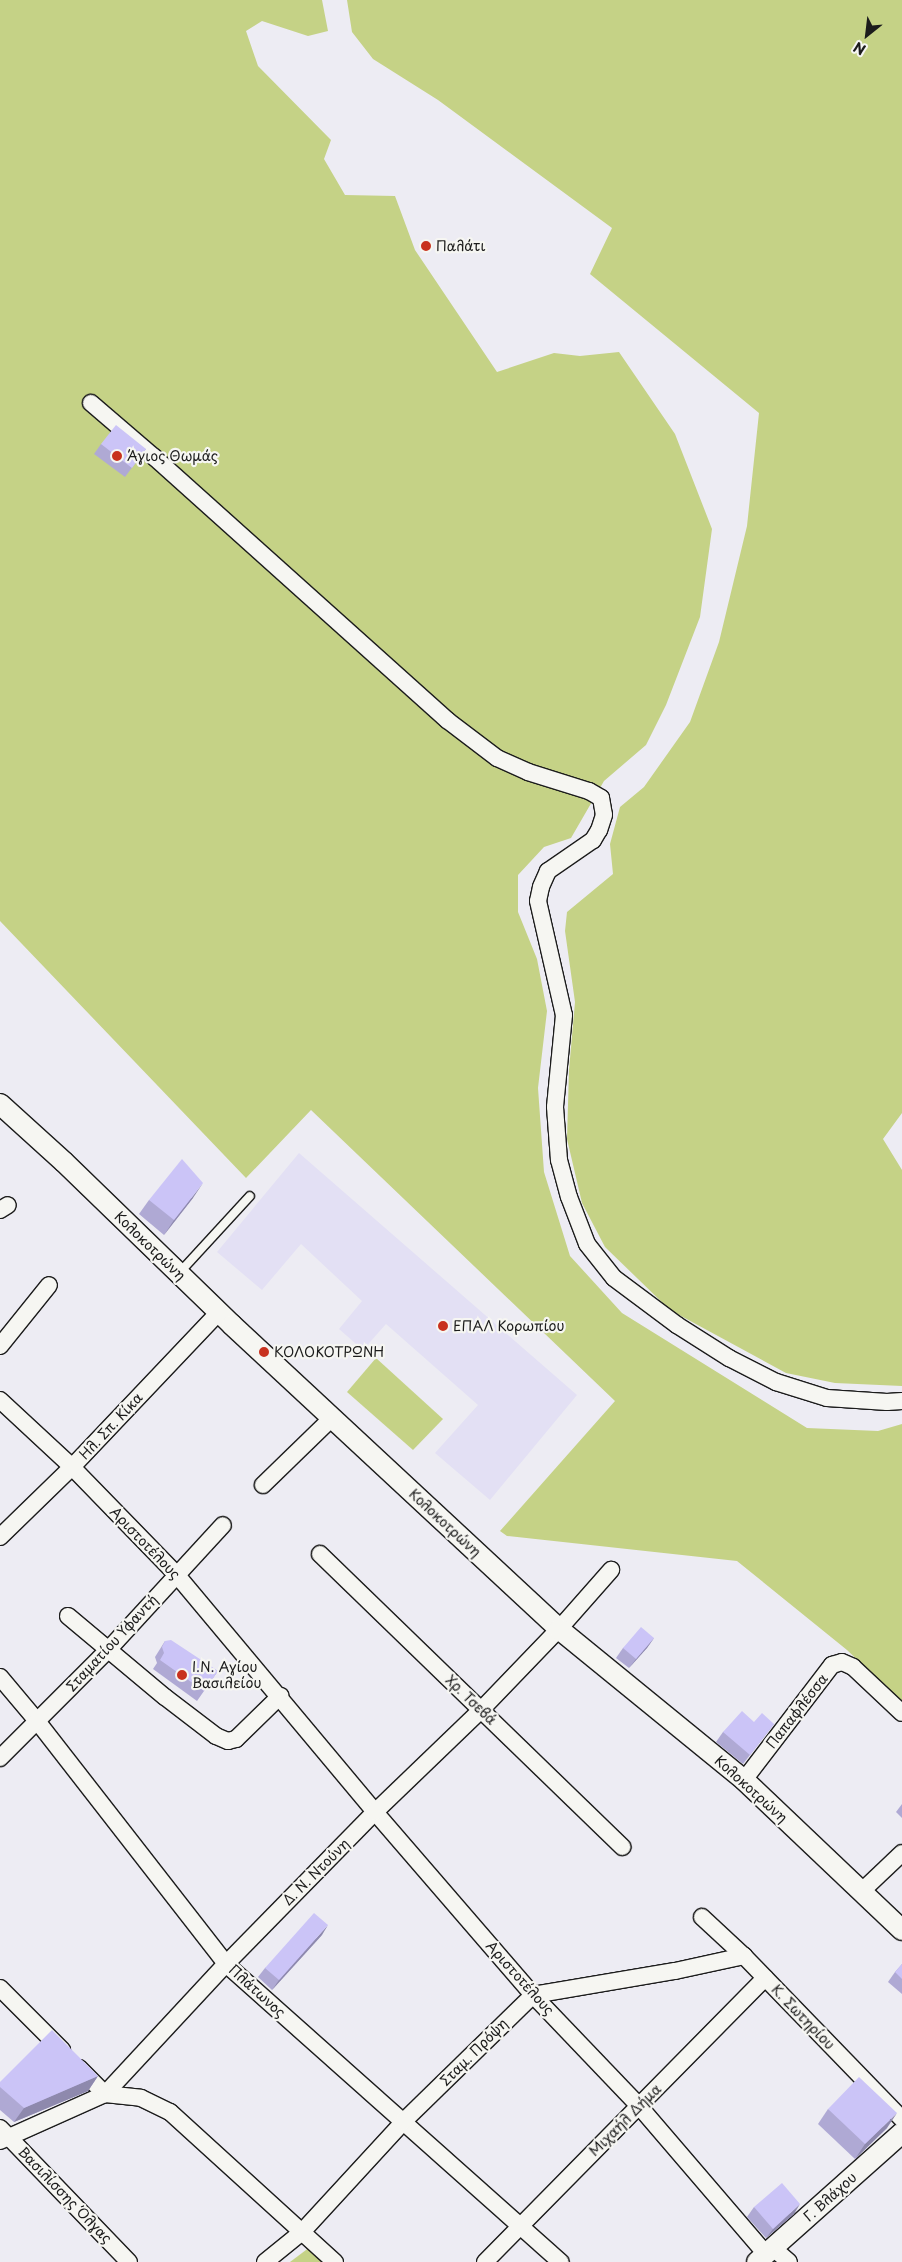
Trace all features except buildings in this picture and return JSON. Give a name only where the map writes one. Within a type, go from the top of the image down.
[{"type":"street","points":[[91,403],[154,456],[447,720],[497,758],[528,772],[590,791],[601,798],[604,815],[600,830],[593,840],[548,871],[541,887],[538,901],[564,1015],[555,1107],[560,1160],[569,1197],[587,1244],[614,1278],[677,1325],[729,1358],[776,1382],[827,1398],[888,1402],[902,1401]]},
{"type":"street","name":"Κολοκοτρώνη","points":[[0,1104],[219,1312],[559,1629],[744,1780],[902,1930]]},
{"type":"street","points":[[0,1346],[49,1285]]},
{"type":"street","name":"Ηλ. Σπ. Κίκα","points":[[0,1538],[72,1467],[219,1312]]},
{"type":"street","name":"Αριστοτέλους","points":[[0,1400],[72,1467],[176,1574],[280,1696],[375,1812],[533,1995],[638,2106],[766,2255],[789,2262]]},
{"type":"street","points":[[263,1486],[332,1418]]},
{"type":"street","name":"Σταματίου Υφαντή","points":[[0,1758],[109,1649],[223,1525]]},
{"type":"street","name":"Χρ. Τσεβά","points":[[320,1554],[622,1847]]},
{"type":"street","name":"Δ. Ν. Ντούνη","points":[[3,2136],[105,2094],[226,1964],[375,1812],[481,1710],[559,1629],[611,1570]]},
{"type":"street","points":[[68,1616],[165,1698],[216,1736],[228,1741],[236,1739],[280,1696]]},
{"type":"street","name":"Παπαφλέσσα","points":[[744,1780],[832,1665],[842,1662],[853,1667],[902,1713]]},
{"type":"street","name":"Πλάτωνος","points":[[0,1677],[37,1721],[226,1964],[560,2262]]},
{"type":"street","points":[[862,1891],[902,1853]]},
{"type":"street","name":"Κ. Σωτηρίου","points":[[702,1917],[744,1956],[902,2119]]},
{"type":"street","points":[[533,1995],[675,1971],[744,1956]]},
{"type":"street","name":"Μιχαήλ Δήμα","points":[[485,2262],[765,1978]]},
{"type":"street","points":[[0,1988],[105,2094],[141,2098],[170,2112],[335,2262]]},
{"type":"street","name":"Σταμ. Πρόψη","points":[[265,2262],[302,2232],[403,2122],[533,1995]]},
{"type":"street","name":"Γ. Βλάχου","points":[[766,2255],[902,2132]]},
{"type":"street","name":"Βασιλίσσης Όλγας","points":[[3,2136],[129,2262]]},
{"type":"lane","points":[[179,1274],[250,1196]]},
{"type":"shaded area","name":"ΕΠΑΛ Κορωπίου","points":[[299,1153],[577,1395],[490,1500],[435,1453],[478,1405],[386,1324],[363,1350],[339,1329],[362,1301],[301,1244],[262,1290],[217,1252]]},
{"type":"green space","points":[[0,0],[322,0],[328,31],[308,36],[262,21],[246,31],[258,66],[331,140],[324,159],[345,195],[395,196],[415,250],[497,372],[554,353],[580,356],[619,352],[675,434],[712,529],[700,617],[666,705],[646,745],[604,781],[571,838],[544,847],[518,875],[518,912],[537,959],[547,1011],[538,1088],[544,1172],[570,1256],[622,1313],[807,1428],[878,1431],[902,1424],[902,1702],[847,1650],[737,1561],[507,1536],[500,1531],[615,1401],[311,1110],[246,1178],[0,921]]},
{"type":"green space","points":[[347,0],[902,0],[902,1113],[883,1139],[902,1170],[902,1386],[835,1383],[786,1373],[670,1310],[605,1247],[582,1203],[567,1139],[569,1070],[575,1002],[565,931],[567,912],[613,874],[610,844],[620,807],[644,787],[690,722],[719,642],[747,526],[759,413],[590,274],[612,228],[438,100],[373,59],[352,32]]},
{"type":"green space","points":[[376,1358],[443,1419],[413,1450],[347,1392]]},
{"type":"green space","points":[[314,2244],[335,2262],[290,2262]]},
{"type":"place","name":"Παλάτι","points":[[426,246]]},
{"type":"place","name":"Άγιος Θωμάς","points":[[117,456]]},
{"type":"place","name":"ΕΠΑΛ Κορωπίου","points":[[443,1326]]},
{"type":"place","name":"ΚΟΛΟΚΟΤΡΩΝΗ","points":[[264,1352]]},
{"type":"place","name":"Ι.Ν. Αγίου Βασιλείου","points":[[182,1675]]}]
